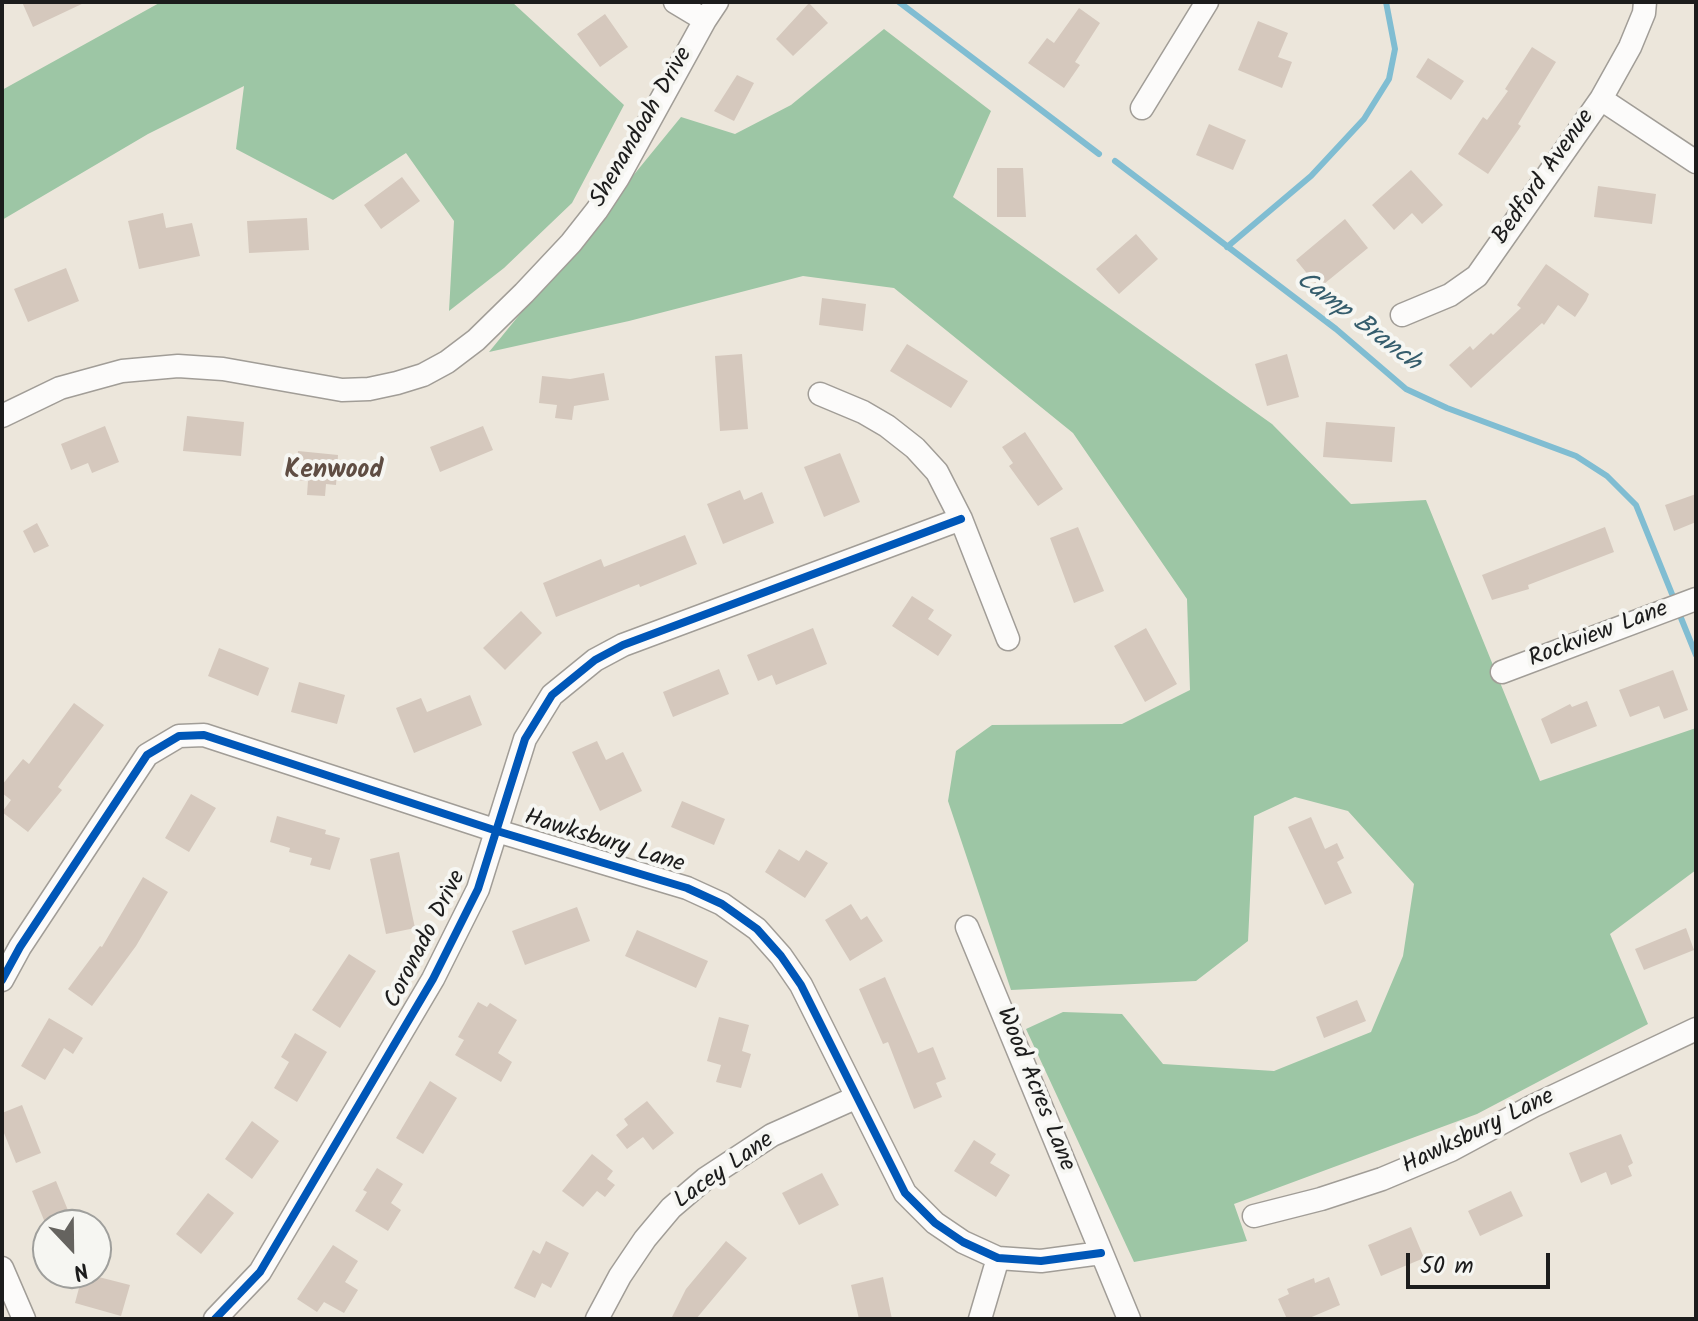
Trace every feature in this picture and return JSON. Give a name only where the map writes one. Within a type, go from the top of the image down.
[{"type":"street","points":[[675,2],[711,11]]},
{"type":"street","points":[[1142,108],[1207,2]]},
{"type":"street","name":"Bedford Avenue","points":[[1402,315],[1450,295],[1477,276],[1601,99],[1630,47],[1644,13],[1645,2]]},
{"type":"street","name":"Shenandoah Drive","points":[[2,416],[60,388],[122,371],[178,366],[223,369],[342,390],[369,389],[397,383],[423,375],[447,362],[476,340],[524,293],[597,210],[711,11]]},
{"type":"street","points":[[1601,99],[1696,162]]},
{"type":"street","points":[[820,394],[863,412],[915,448],[937,472],[961,519],[1008,639]]},
{"type":"street","name":"Coronado Drive","points":[[215,1319],[260,1272],[433,979],[478,889],[525,739],[552,695],[595,660],[623,645],[961,519]]},
{"type":"street","name":"Rockview Lane","points":[[1502,672],[1696,599]]},
{"type":"street","name":"Hawksbury Lane","points":[[2,980],[20,947],[147,755],[179,736],[204,735],[497,831],[687,888],[722,904],[757,929],[801,985],[905,1193],[935,1223],[963,1242],[998,1258],[1041,1261],[1101,1253]]},
{"type":"street","name":"Wood Acres Lane","points":[[967,927],[1129,1319]]},
{"type":"street","name":"Hawksbury Lane","points":[[1254,1216],[1382,1179],[1451,1150],[1533,1106],[1696,1029]]},
{"type":"street","name":"Lacey Lane","points":[[597,1319],[620,1276],[671,1208],[705,1179],[772,1135],[855,1098]]},
{"type":"street","points":[[980,1319],[998,1258]]},
{"type":"street","points":[[2,1268],[24,1319]]},
{"type":"green space","points":[[161,2],[512,2],[624,105],[572,203],[504,268],[449,311],[454,221],[406,153],[333,200],[236,149],[244,86],[148,134],[2,220],[2,90]]},
{"type":"green space","points":[[884,29],[991,111],[953,197],[1272,424],[1351,504],[1426,500],[1540,781],[1696,728],[1696,870],[1610,934],[1648,1024],[1477,1114],[1234,1204],[1247,1241],[1134,1262],[1026,1029],[1063,1012],[1122,1014],[1163,1064],[1274,1071],[1371,1032],[1403,956],[1414,884],[1348,811],[1295,797],[1254,816],[1248,941],[1196,981],[1011,990],[948,801],[956,751],[992,725],[1122,724],[1190,690],[1187,599],[1073,433],[894,288],[803,276],[629,321],[489,352],[681,117],[735,134],[791,105]]},
{"type":"building","points":[[22,2],[86,2],[33,27]]},
{"type":"building","points":[[809,3],[828,23],[793,56],[776,39]]},
{"type":"building","points":[[1079,8],[1100,23],[1075,62],[1080,65],[1064,88],[1028,63],[1047,38],[1054,43]]},
{"type":"building","points":[[605,14],[628,47],[600,67],[577,34]]},
{"type":"building","points":[[1258,21],[1288,33],[1278,57],[1292,62],[1282,88],[1238,70]]},
{"type":"building","points":[[1532,47],[1556,62],[1518,124],[1521,126],[1488,174],[1458,154],[1483,117],[1487,120],[1508,91],[1505,89]]},
{"type":"building","points":[[1428,58],[1464,81],[1451,100],[1416,77]]},
{"type":"building","points":[[737,75],[754,83],[734,121],[714,111]]},
{"type":"building","points":[[1209,124],[1246,140],[1233,170],[1196,155]]},
{"type":"building","points":[[997,168],[1023,168],[1026,217],[997,217]]},
{"type":"building","points":[[1411,170],[1443,205],[1422,224],[1412,213],[1394,230],[1372,205]]},
{"type":"building","points":[[402,177],[420,201],[381,229],[364,205]]},
{"type":"building","points":[[1598,186],[1656,194],[1652,224],[1594,217]]},
{"type":"building","points":[[163,213],[166,228],[192,223],[200,256],[139,269],[128,221]]},
{"type":"building","points":[[307,218],[309,250],[249,253],[247,221]]},
{"type":"building","points":[[1345,219],[1368,248],[1319,288],[1296,260]]},
{"type":"building","points":[[1136,234],[1158,259],[1119,294],[1096,269]]},
{"type":"building","points":[[1546,264],[1589,294],[1586,301],[1575,317],[1558,305],[1544,325],[1542,323],[1471,388],[1449,365],[1470,346],[1473,350],[1491,333],[1493,335],[1521,308],[1517,305]]},
{"type":"building","points":[[66,268],[79,301],[28,322],[14,289]]},
{"type":"building","points":[[822,298],[866,304],[863,331],[819,325]]},
{"type":"building","points":[[907,344],[968,381],[951,408],[890,371]]},
{"type":"building","points":[[742,354],[748,429],[720,431],[715,356]]},
{"type":"building","points":[[1287,354],[1299,397],[1267,406],[1255,364]]},
{"type":"building","points":[[604,373],[609,400],[574,406],[572,420],[555,418],[557,405],[539,403],[542,376],[570,379]]},
{"type":"building","points":[[187,416],[244,422],[241,456],[183,451]]},
{"type":"building","points":[[1326,422],[1395,427],[1392,462],[1323,457]]},
{"type":"building","points":[[105,426],[119,462],[92,473],[88,463],[71,470],[61,444]]},
{"type":"building","points":[[483,426],[493,450],[440,472],[430,447]]},
{"type":"building","points":[[1025,432],[1063,489],[1038,506],[1009,466],[1013,463],[1002,447]]},
{"type":"building","points":[[298,451],[338,455],[336,485],[326,484],[325,496],[307,495],[308,481],[296,480]]},
{"type":"building","points":[[840,453],[860,502],[824,517],[804,467]]},
{"type":"building","points":[[740,490],[744,500],[762,492],[774,523],[723,544],[707,504]]},
{"type":"building","points":[[1696,494],[1696,522],[1674,531],[1665,505]]},
{"type":"building","points":[[37,523],[49,546],[34,553],[23,531]]},
{"type":"building","points":[[1078,527],[1104,591],[1074,603],[1050,538]]},
{"type":"building","points":[[1605,527],[1614,552],[1528,585],[1529,589],[1492,600],[1482,575]]},
{"type":"building","points":[[685,535],[697,564],[556,617],[543,583],[601,559],[604,567]]},
{"type":"building","points":[[912,596],[934,610],[928,619],[952,635],[938,656],[892,626]]},
{"type":"building","points":[[521,611],[542,633],[505,670],[483,648]]},
{"type":"building","points":[[813,628],[827,664],[776,685],[772,675],[758,681],[747,655]]},
{"type":"building","points":[[1146,628],[1177,684],[1145,702],[1114,646]]},
{"type":"building","points":[[219,648],[269,668],[258,696],[208,676]]},
{"type":"building","points":[[719,669],[729,694],[673,717],[663,692]]},
{"type":"building","points":[[1673,670],[1688,710],[1664,719],[1659,706],[1630,717],[1619,690]]},
{"type":"building","points":[[299,682],[345,695],[337,724],[291,712]]},
{"type":"building","points":[[470,695],[482,725],[414,753],[396,708],[421,698],[427,712]]},
{"type":"building","points":[[1587,701],[1597,726],[1551,744],[1541,719],[1570,704],[1572,707]]},
{"type":"building","points":[[74,703],[104,725],[58,787],[62,790],[28,832],[2,812],[11,800],[2,793],[2,785],[23,759],[29,764]]},
{"type":"building","points":[[597,741],[606,760],[623,752],[642,791],[600,811],[572,752]]},
{"type":"building","points":[[191,794],[216,808],[189,852],[165,838]]},
{"type":"building","points":[[682,801],[725,819],[714,845],[671,827]]},
{"type":"building","points":[[277,816],[326,830],[325,834],[340,838],[330,870],[310,865],[312,858],[289,852],[290,848],[270,842]]},
{"type":"building","points":[[1311,817],[1325,849],[1337,843],[1344,858],[1337,862],[1352,893],[1325,905],[1288,827]]},
{"type":"building","points":[[779,849],[799,861],[806,850],[828,863],[805,898],[765,872]]},
{"type":"building","points":[[399,852],[415,928],[386,934],[370,859]]},
{"type":"building","points":[[143,877],[168,892],[136,946],[92,1006],[68,989],[102,947]]},
{"type":"building","points":[[851,904],[861,920],[867,916],[883,941],[850,961],[825,920]]},
{"type":"building","points":[[577,907],[590,941],[525,965],[512,931]]},
{"type":"building","points":[[1686,928],[1694,950],[1644,970],[1635,949]]},
{"type":"building","points":[[637,930],[708,961],[696,988],[625,956]]},
{"type":"building","points":[[349,954],[376,971],[340,1028],[312,1010]]},
{"type":"building","points":[[885,977],[918,1053],[933,1047],[946,1079],[936,1083],[942,1097],[914,1109],[888,1042],[883,1044],[859,989]]},
{"type":"building","points":[[1357,1000],[1366,1021],[1324,1038],[1316,1017]]},
{"type":"building","points":[[478,1002],[487,1007],[490,1003],[517,1020],[498,1053],[512,1062],[501,1082],[455,1055],[464,1040],[458,1037]]},
{"type":"building","points":[[719,1017],[749,1025],[742,1051],[751,1054],[741,1088],[716,1082],[721,1065],[707,1061]]},
{"type":"building","points":[[49,1018],[83,1038],[73,1054],[64,1048],[45,1080],[21,1066]]},
{"type":"building","points":[[295,1033],[327,1052],[297,1102],[274,1088],[289,1062],[281,1057]]},
{"type":"building","points":[[430,1081],[457,1098],[423,1154],[396,1138]]},
{"type":"building","points":[[647,1101],[674,1133],[653,1150],[643,1137],[627,1149],[616,1135],[628,1125],[624,1119]]},
{"type":"building","points":[[22,1105],[41,1153],[16,1163],[2,1128],[2,1113]]},
{"type":"building","points":[[252,1121],[279,1141],[252,1179],[225,1159]]},
{"type":"building","points":[[1621,1134],[1633,1163],[1628,1166],[1632,1176],[1611,1185],[1606,1172],[1581,1183],[1569,1153]]},
{"type":"building","points":[[974,1140],[996,1154],[990,1163],[1010,1175],[996,1197],[954,1171]]},
{"type":"building","points":[[592,1154],[613,1171],[607,1179],[615,1185],[605,1197],[597,1191],[583,1207],[562,1191]]},
{"type":"building","points":[[377,1168],[403,1184],[391,1203],[401,1210],[388,1231],[355,1211],[367,1192],[363,1190]]},
{"type":"building","points":[[822,1173],[839,1205],[799,1225],[782,1193]]},
{"type":"building","points":[[56,1181],[67,1209],[39,1209],[32,1191]]},
{"type":"building","points":[[1511,1191],[1523,1216],[1480,1236],[1468,1211]]},
{"type":"building","points":[[208,1193],[234,1213],[201,1254],[176,1234]]},
{"type":"building","points":[[1411,1227],[1424,1258],[1381,1276],[1368,1245]]},
{"type":"building","points":[[546,1241],[569,1253],[551,1288],[542,1283],[535,1298],[514,1288],[533,1250],[540,1254]]},
{"type":"building","points":[[726,1241],[747,1258],[696,1319],[671,1319],[686,1289]]},
{"type":"building","points":[[333,1245],[358,1261],[345,1282],[358,1290],[344,1313],[324,1302],[317,1312],[297,1299]]},
{"type":"building","points":[[883,1277],[892,1319],[859,1319],[851,1285]]},
{"type":"building","points":[[1329,1277],[1340,1305],[1307,1319],[1287,1319],[1278,1299],[1289,1294],[1287,1289],[1314,1278],[1315,1283]]},
{"type":"building","points":[[112,1280],[130,1285],[121,1316],[75,1303],[79,1289],[112,1289]]},
{"type":"waterway","name":"Camp Branch","points":[[899,2],[1099,154]]},
{"type":"waterway","points":[[1227,247],[1311,176],[1364,119],[1389,79],[1395,49],[1386,2]]},
{"type":"waterway","name":"Camp Branch","points":[[1115,161],[1336,329],[1406,389],[1447,408],[1576,456],[1607,476],[1636,505],[1672,594]]},
{"type":"waterway","name":"Camp Branch","points":[[1681,618],[1696,655]]},
{"type":"cycle path","points":[[215,1319],[260,1272],[433,979],[478,889],[525,739],[552,695],[595,660],[623,645],[961,519]]},
{"type":"cycle path","points":[[2,980],[20,947],[147,755],[179,736],[204,735],[497,831],[687,888],[722,904],[757,929],[801,985],[905,1193],[935,1223],[963,1242],[998,1258],[1041,1261],[1101,1253]]},
{"type":"district","name":"Kenwood","points":[[334,473]]}]
